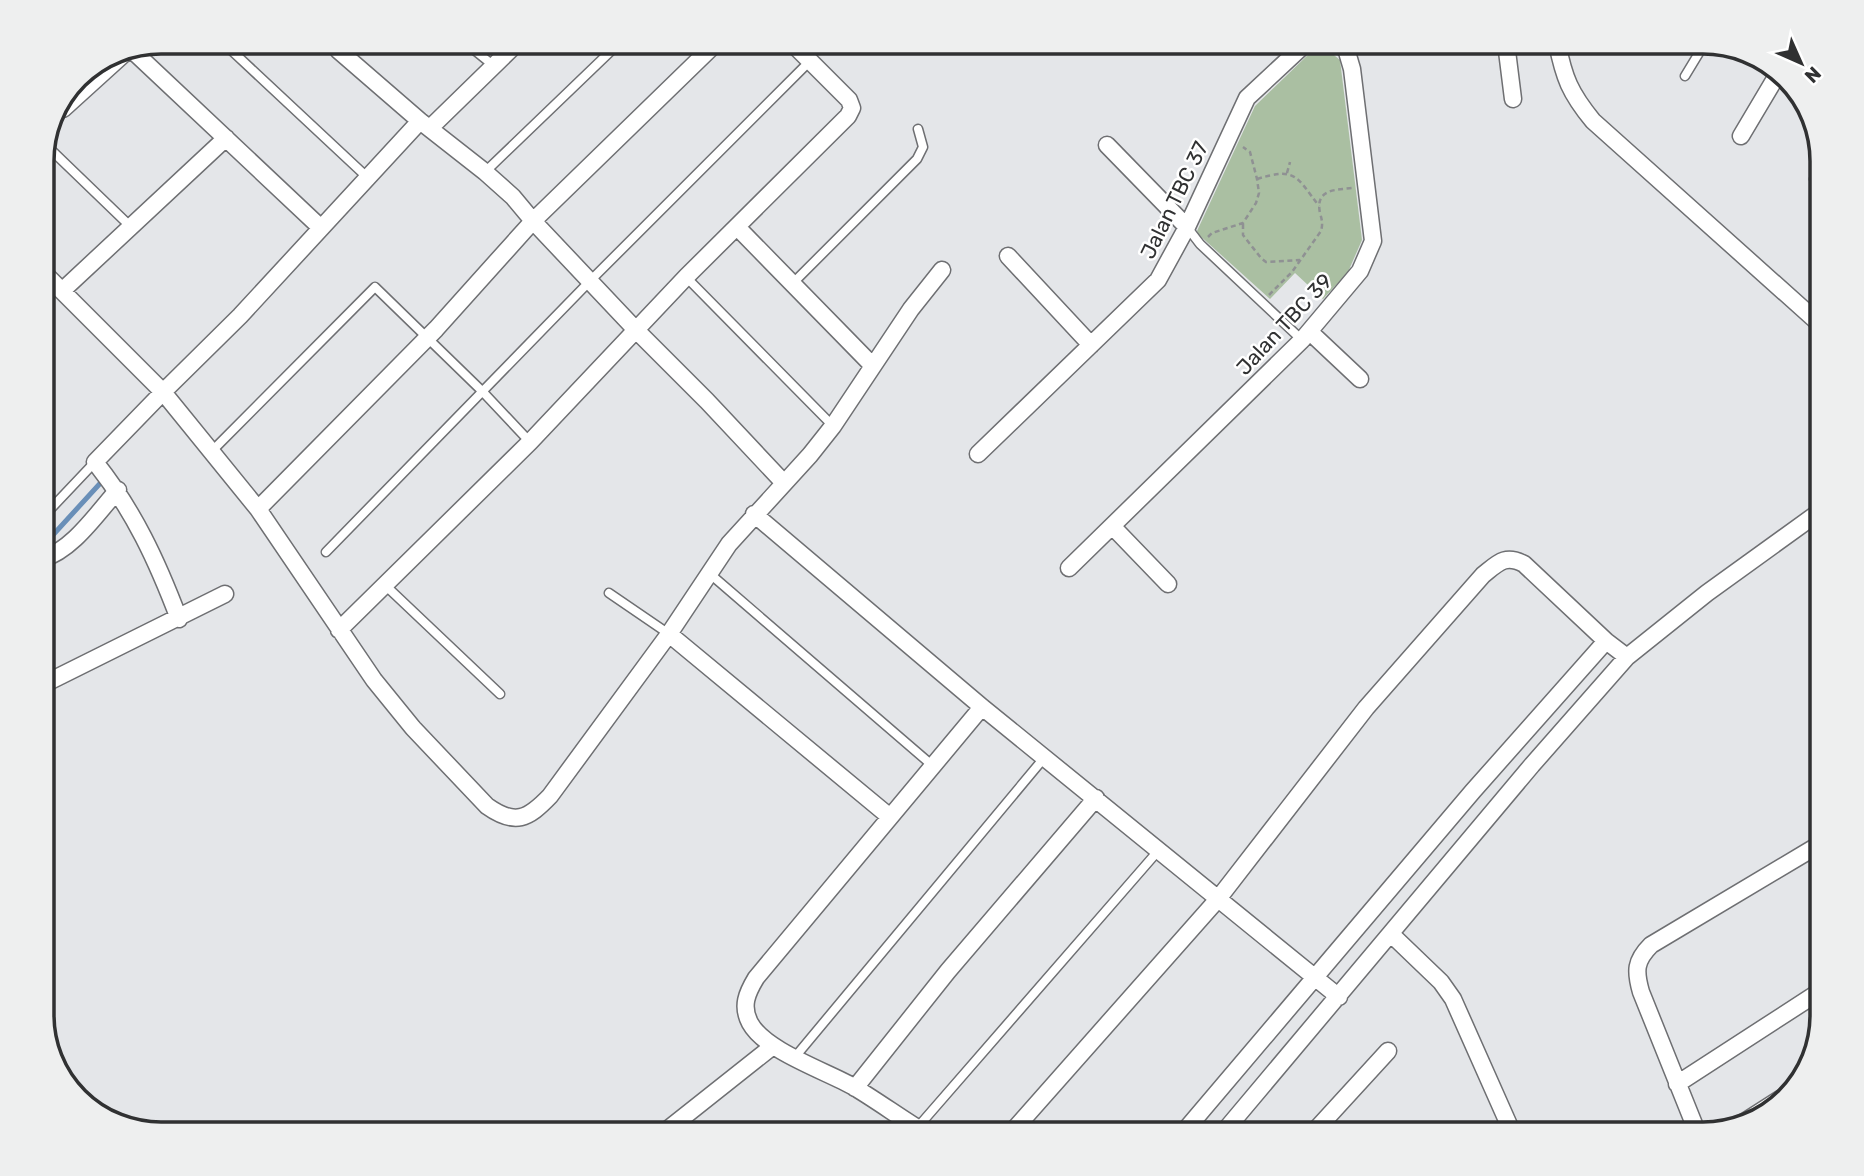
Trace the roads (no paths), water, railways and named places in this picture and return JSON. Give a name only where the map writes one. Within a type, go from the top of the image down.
[{"type":"street","points":[[343,54],[513,197],[636,330],[784,483]]},
{"type":"street","points":[[179,618],[143,533],[118,490],[96,462],[240,316],[368,178],[506,54]]},
{"type":"street","points":[[258,509],[428,338],[533,221],[705,54]]},
{"type":"street","points":[[339,630],[530,442],[686,277],[848,116],[852,108],[849,100],[803,54]]},
{"type":"street","name":"Jalan TBC 37","points":[[978,454],[1158,280],[1247,98],[1294,54]]},
{"type":"street","name":"Jalan TBC 39","points":[[1069,568],[1306,336],[1360,271],[1373,241],[1368,186],[1348,54]]},
{"type":"street","points":[[1507,54],[1513,99]]},
{"type":"street","points":[[1559,54],[1577,102],[1593,121],[1810,315]]},
{"type":"street","points":[[139,57],[321,228]]},
{"type":"street","points":[[75,97],[102,73]]},
{"type":"street","points":[[1741,136],[1766,94]]},
{"type":"street","points":[[63,290],[226,138]]},
{"type":"street","points":[[1107,145],[1186,227]]},
{"type":"street","points":[[737,227],[873,366]]},
{"type":"street","points":[[1008,256],[1091,345]]},
{"type":"street","points":[[54,282],[163,392],[212,451],[258,509],[374,680],[413,728],[488,806],[500,816],[515,819],[527,816],[550,796],[669,634],[729,544],[833,426],[911,309],[942,270]]},
{"type":"street","points":[[1306,336],[1360,379]]},
{"type":"street","points":[[54,554],[74,540],[118,490]]},
{"type":"street","points":[[754,514],[982,707],[1339,997]]},
{"type":"street","points":[[1232,1122],[1523,775],[1627,657],[1707,593],[1810,519]]},
{"type":"street","points":[[1113,527],[1168,584]]},
{"type":"street","points":[[1021,1122],[1219,900],[1366,708],[1483,575],[1494,566],[1505,559],[1514,559],[1524,564],[1627,657]]},
{"type":"street","points":[[54,679],[225,594]]},
{"type":"street","points":[[669,634],[890,817]]},
{"type":"street","points":[[1192,1122],[1473,791],[1606,640]]},
{"type":"street","points":[[903,1122],[855,1088],[773,1046],[760,1036],[750,1023],[745,1008],[747,993],[756,978],[982,707]]},
{"type":"street","points":[[855,1088],[948,971],[1096,798]]},
{"type":"street","points":[[1693,1122],[1637,980],[1640,955],[1651,945],[1810,851]]},
{"type":"street","points":[[1391,934],[1441,982],[1453,999],[1508,1122]]},
{"type":"street","points":[[1677,1084],[1810,998]]},
{"type":"street","points":[[677,1122],[773,1046]]},
{"type":"street","points":[[1323,1122],[1388,1051]]},
{"type":"lane","points":[[235,54],[368,178]]},
{"type":"lane","points":[[479,54],[494,66]]},
{"type":"lane","points":[[485,172],[608,54]]},
{"type":"lane","points":[[1685,76],[1698,54]]},
{"type":"lane","points":[[326,552],[590,281],[810,61]]},
{"type":"lane","points":[[792,284],[917,159],[923,147],[918,129]]},
{"type":"lane","points":[[54,153],[130,226]]},
{"type":"lane","points":[[1186,227],[1200,244],[1262,302],[1306,336]]},
{"type":"lane","points":[[686,277],[833,426]]},
{"type":"lane","points":[[212,451],[374,287],[482,391],[530,442]]},
{"type":"lane","points":[[54,506],[96,462]]},
{"type":"lane","points":[[709,573],[933,766]]},
{"type":"lane","points":[[385,585],[500,694]]},
{"type":"lane","points":[[609,593],[669,634]]},
{"type":"lane","points":[[795,1057],[1044,758]]},
{"type":"lane","points":[[926,1122],[1158,851]]},
{"type":"waterway","points":[[54,534],[105,478]]}]
